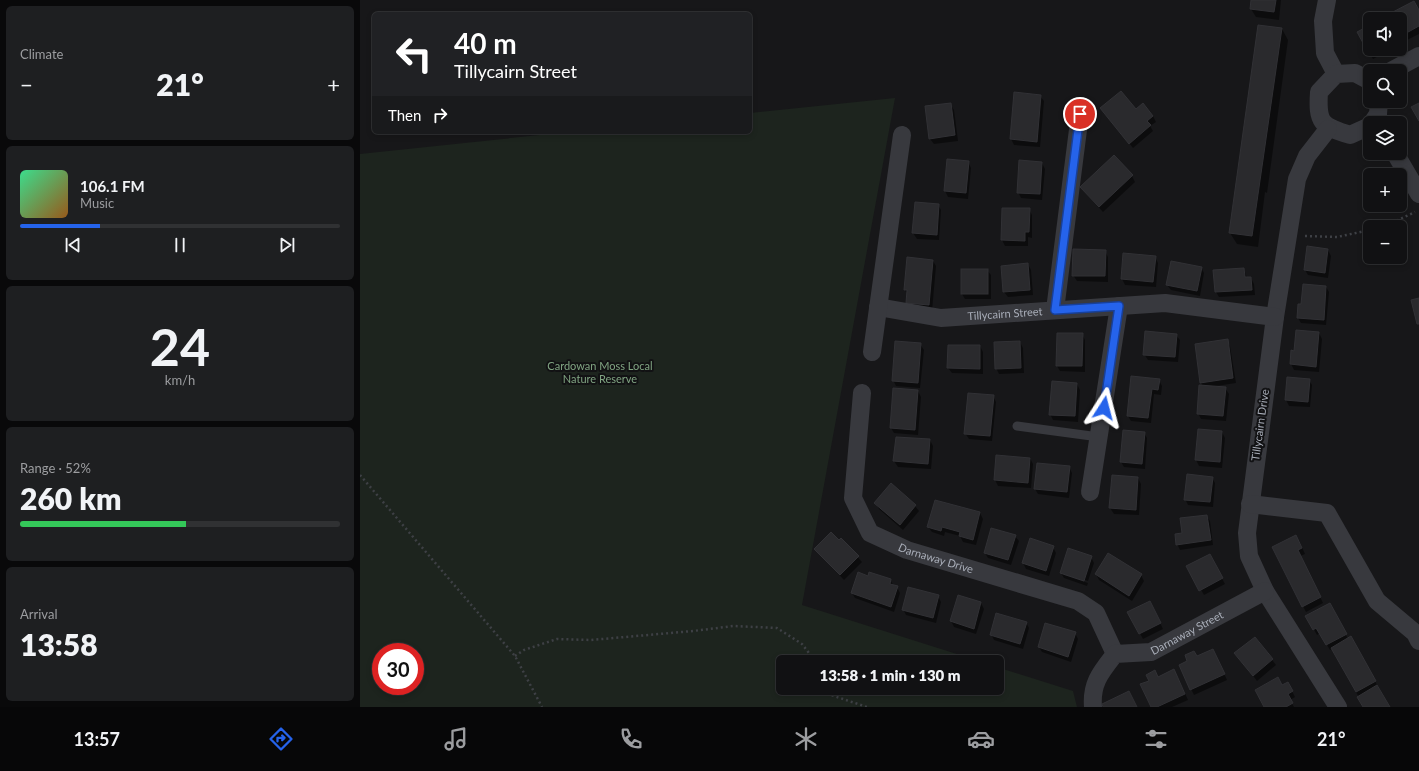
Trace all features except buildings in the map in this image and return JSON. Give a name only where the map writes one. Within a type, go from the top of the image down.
[{"type":"street","points":[[1327,0],[1323,21],[1325,53],[1336,74]]},
{"type":"street","points":[[1405,64],[1419,56]]},
{"type":"street","points":[[1363,77],[1355,72],[1336,74],[1318,92],[1318,113],[1328,129],[1350,135],[1363,130]]},
{"type":"street","points":[[1055,310],[1080,114]]},
{"type":"street","name":"Tillycairn Drive","points":[[1328,129],[1307,156],[1297,179],[1275,317],[1247,532],[1249,556],[1264,591],[1338,707]]},
{"type":"street","points":[[872,352],[902,135]]},
{"type":"street","points":[[1399,160],[1419,194]]},
{"type":"street","name":"Tillycairn Street","points":[[878,307],[941,318],[1164,303],[1275,317]]},
{"type":"street","points":[[1090,492],[1119,306]]},
{"type":"street","name":"Darnaway Drive","points":[[862,393],[853,498],[870,533],[907,550],[1078,600],[1096,613],[1115,654]]},
{"type":"street","points":[[1250,504],[1327,513],[1377,601],[1415,633],[1419,641]]},
{"type":"street","name":"Darnaway Street","points":[[1115,654],[1151,652],[1264,591]]},
{"type":"street","points":[[1093,707],[1092,695],[1098,676],[1115,654]]},
{"type":"lane","points":[[1017,426],[1099,437]]},
{"type":"path","points":[[1398,220],[1419,210]]},
{"type":"path","points":[[1288,235],[1337,237],[1363,231]]},
{"type":"path","points":[[360,475],[515,656],[542,707]]},
{"type":"path","points":[[515,656],[524,650],[557,639],[591,640],[733,626],[777,628],[802,644],[810,655]]},
{"type":"path","points":[[831,695],[867,707]]},
{"type":"green space","name":"Cardowan Moss Local Nature Reserve","points":[[895,98],[802,605],[960,655],[776,655],[776,695],[1004,695],[1004,669],[1073,691],[1077,707],[360,707],[360,154],[549,134],[752,134],[752,113]]},
{"type":"route","points":[[1080,114],[1055,310],[1119,306],[1104,408]]}]
